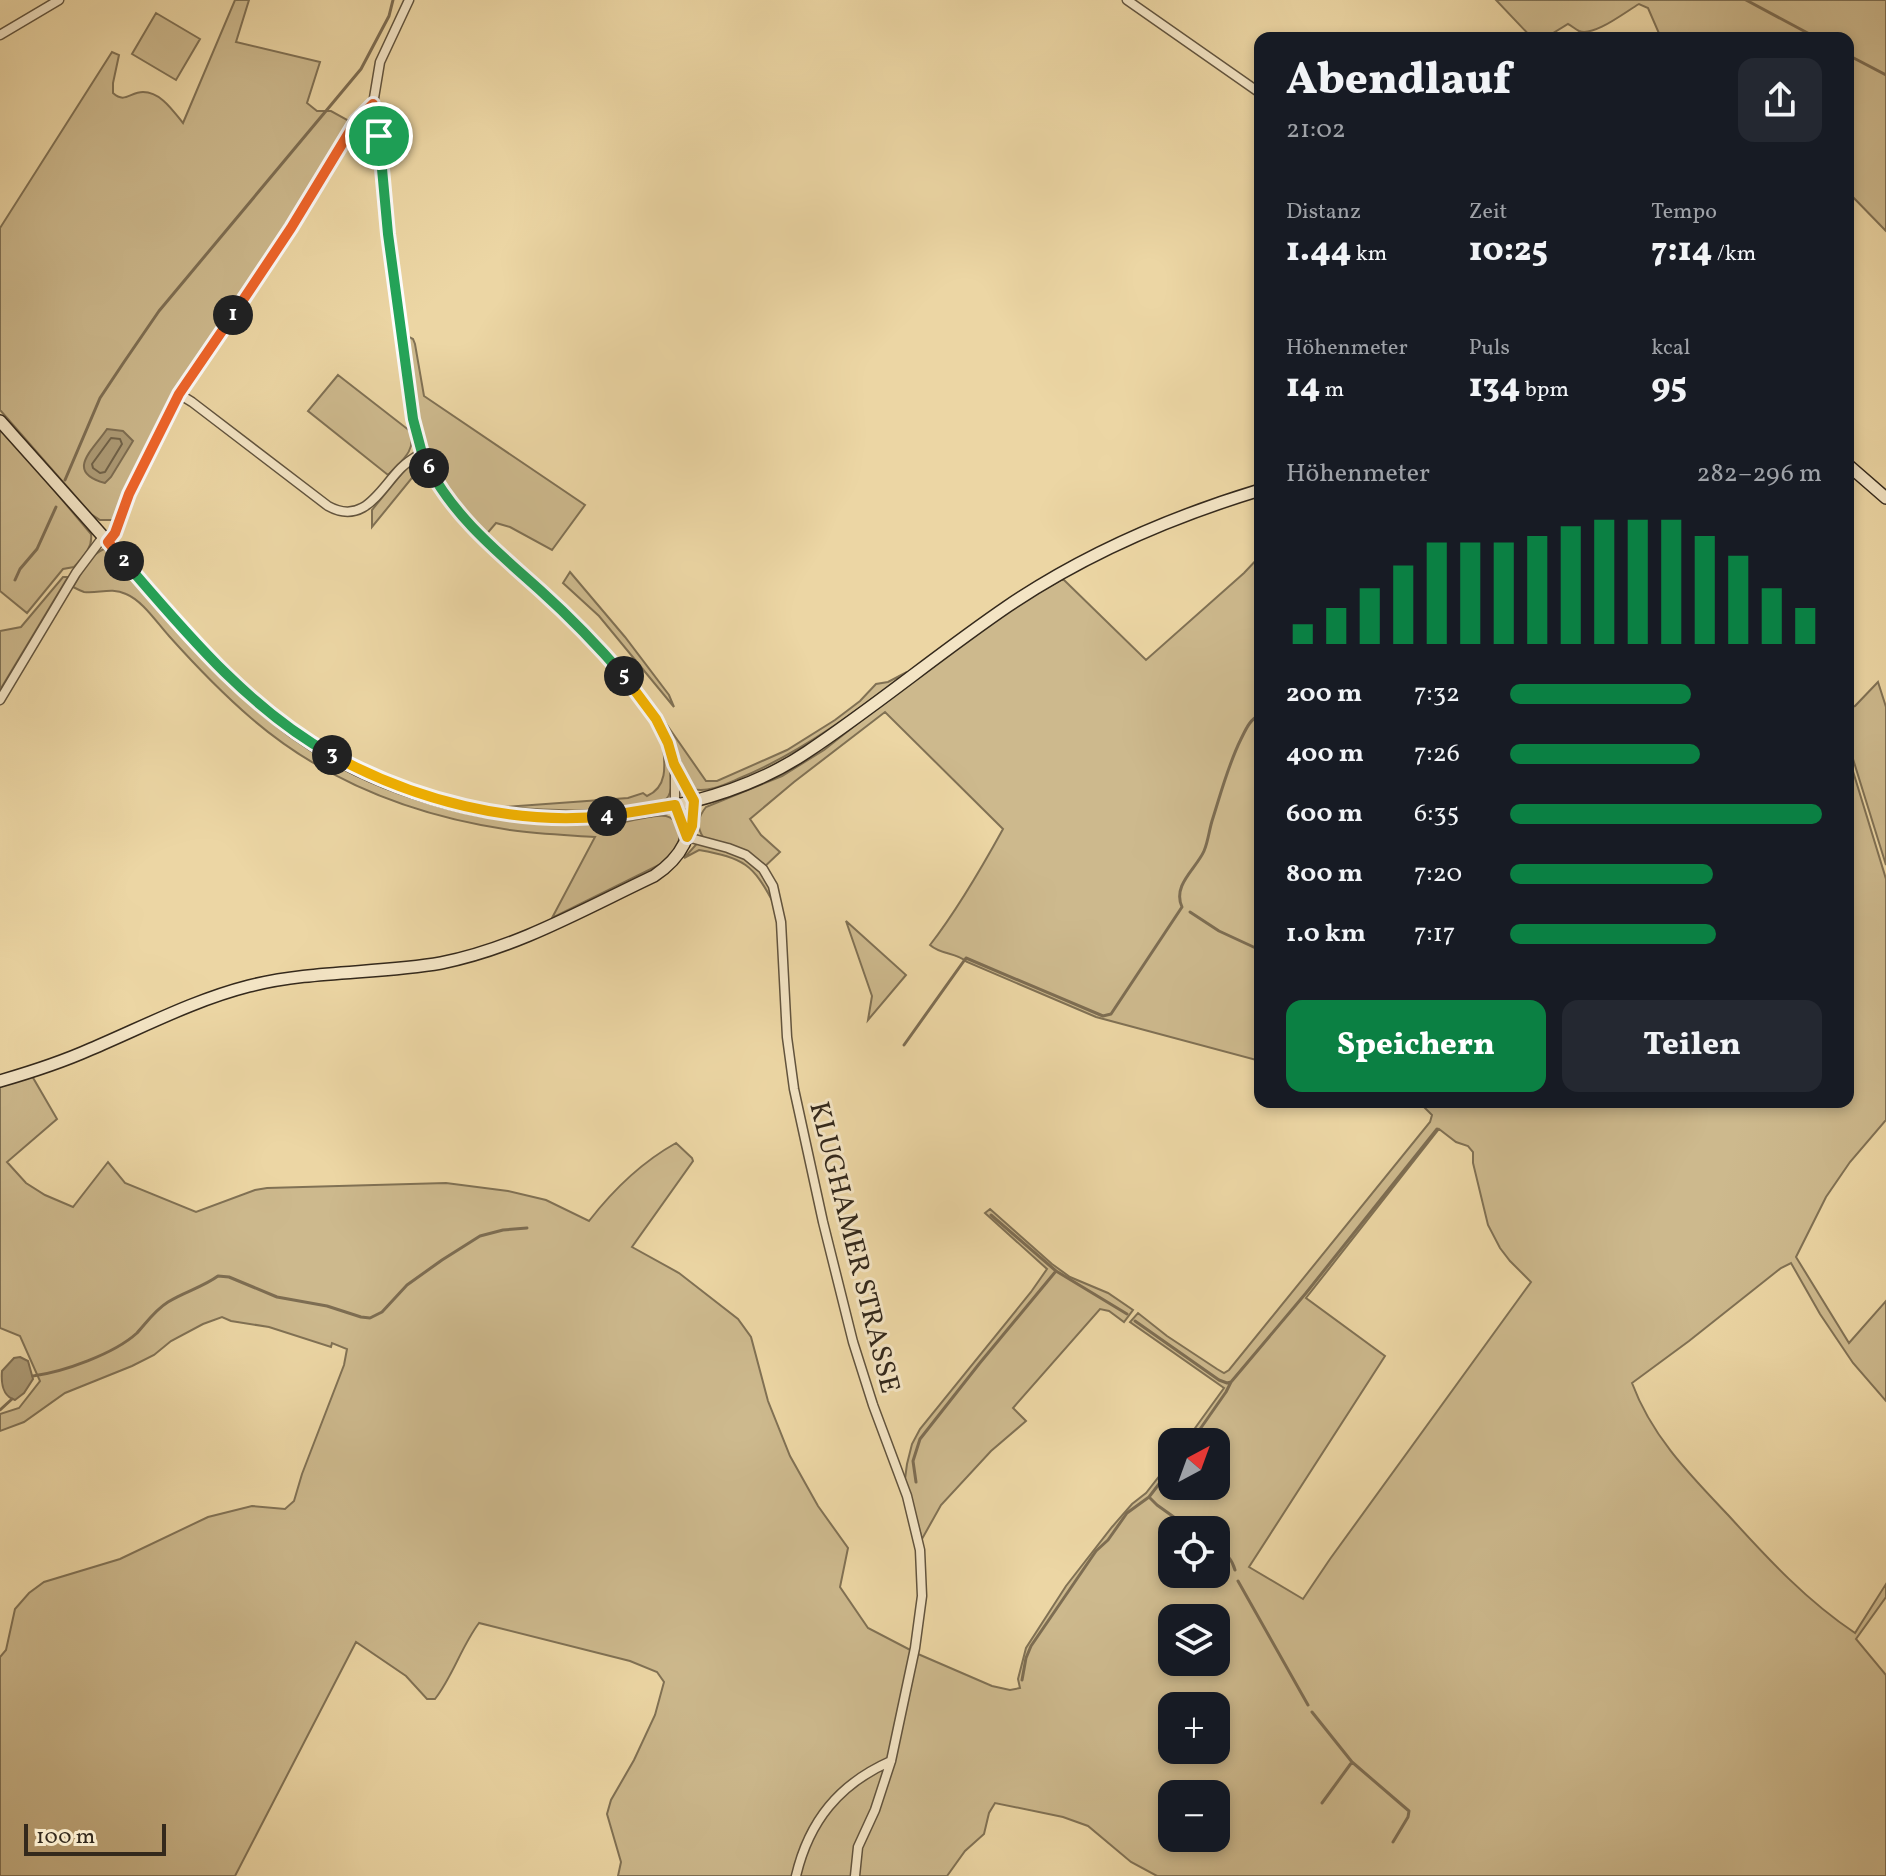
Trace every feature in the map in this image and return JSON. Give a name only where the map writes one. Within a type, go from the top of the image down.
[{"type":"main road","points":[[0,421],[195,642],[243,689],[295,732],[374,776],[427,796],[515,815],[544,817],[596,817],[675,805],[742,785],[803,755],[1011,604],[1076,565],[1176,518],[1254,492]]},
{"type":"main road","points":[[1854,470],[1886,498]]},
{"type":"main road","points":[[0,1081],[88,1051],[200,1002],[247,987],[304,976],[439,963],[484,952],[545,928],[654,876],[685,845],[692,826],[694,801]]},
{"type":"main road","points":[[675,805],[687,837]]},
{"type":"street","points":[[0,35],[59,0]]},
{"type":"street","points":[[409,0],[380,62],[373,104],[413,419],[422,453],[441,489],[480,537],[578,626],[635,690],[663,730],[674,764],[694,801]]},
{"type":"street","points":[[1127,0],[1254,89]]},
{"type":"street","points":[[0,700],[76,573],[115,533],[129,494],[179,394],[267,266],[356,121],[373,104]]},
{"type":"street","points":[[179,394],[328,506],[340,510],[365,508],[400,469],[422,453]]},
{"type":"street","points":[[674,764],[675,805]]},
{"type":"street","name":"KLUGHAMER STRASSE","points":[[687,837],[728,848],[753,860],[763,869],[773,886],[781,922],[787,1037],[794,1089],[823,1222],[853,1342],[907,1496],[920,1550],[922,1596],[915,1648],[891,1761],[875,1810],[858,1847],[855,1876]]},
{"type":"street","points":[[796,1876],[800,1859],[823,1813],[847,1788],[891,1761]]},
{"type":"shaded area","points":[[235,0],[249,0],[236,42],[320,62],[307,103],[317,111],[331,111],[351,122],[262,266],[166,410],[113,520],[100,520],[91,514],[0,410],[0,228],[112,52],[119,55],[113,93],[124,98],[138,92],[155,95],[183,123]]},
{"type":"shaded area","points":[[1496,0],[1886,0],[1886,231],[1854,198],[1854,32],[1658,32],[1648,8],[1639,4],[1609,23],[1585,32],[1568,24],[1555,32],[1526,32]]},
{"type":"shaded area","points":[[156,13],[200,39],[176,80],[132,54]]},
{"type":"shaded area","points":[[407,336],[415,344],[424,396],[585,505],[552,550],[510,527],[496,523],[485,536],[451,495],[427,457],[417,420]]},
{"type":"shaded area","points":[[338,375],[410,431],[410,450],[388,475],[308,411]]},
{"type":"shaded area","points":[[0,426],[91,534],[84,556],[74,567],[63,569],[27,613],[0,591]]},
{"type":"shaded area","points":[[417,462],[420,468],[372,527],[372,510],[406,468]]},
{"type":"shaded area","points":[[104,549],[113,555],[199,655],[230,686],[297,741],[335,764],[389,788],[516,821],[585,825],[668,816],[676,822],[680,832],[676,849],[661,864],[552,918],[595,837],[510,830],[440,815],[372,792],[309,760],[279,740],[230,699],[132,597],[115,591],[84,592],[73,587],[90,560]]},
{"type":"shaded area","points":[[1254,562],[1254,1059],[1096,1017],[930,945],[969,888],[1003,829],[885,712],[750,819],[761,835],[780,852],[761,870],[774,904],[753,871],[737,860],[699,850],[684,858],[703,837],[699,822],[706,807],[782,776],[824,750],[904,687],[1022,602],[1063,579],[1146,660]]},
{"type":"shaded area","points":[[570,572],[625,637],[669,695],[674,707],[599,616],[563,583]]},
{"type":"shaded area","points":[[63,577],[68,577],[0,690],[0,631],[21,627]]},
{"type":"shaded area","points":[[907,672],[806,744],[763,768],[711,789],[693,789],[660,715],[706,781],[717,781],[787,750],[835,720],[876,684],[888,682]]},
{"type":"shaded area","points":[[1878,682],[1886,707],[1886,865],[1854,762],[1855,706]]},
{"type":"shaded area","points":[[663,745],[671,788],[662,801],[594,810],[504,807],[628,798],[643,793],[647,796],[662,781]]},
{"type":"shaded area","points":[[1854,775],[1886,879],[1886,1120],[1850,1162],[1826,1197],[1796,1257],[1849,1343],[1886,1301],[1886,1401],[1853,1363],[1791,1263],[1632,1383],[1650,1421],[1686,1470],[1773,1563],[1821,1607],[1855,1633],[1886,1584],[1886,1597],[1856,1639],[1886,1675],[1886,1876],[1157,1876],[1131,1862],[1088,1826],[1063,1817],[995,1803],[984,1834],[965,1851],[947,1876],[618,1876],[621,1862],[607,1814],[611,1800],[655,1715],[664,1682],[657,1672],[630,1661],[479,1623],[435,1699],[427,1699],[406,1676],[356,1642],[235,1876],[0,1876],[0,1657],[6,1650],[15,1609],[44,1582],[120,1559],[208,1517],[252,1506],[285,1509],[294,1501],[344,1365],[347,1349],[222,1317],[171,1341],[154,1355],[132,1366],[65,1393],[24,1422],[0,1431],[0,1414],[19,1408],[40,1381],[20,1336],[0,1328],[0,1086],[32,1076],[57,1119],[7,1162],[26,1183],[73,1207],[108,1162],[125,1183],[196,1212],[267,1188],[446,1183],[508,1191],[546,1200],[589,1221],[629,1178],[676,1143],[693,1161],[632,1247],[679,1273],[738,1319],[751,1337],[768,1401],[790,1456],[818,1506],[848,1548],[840,1587],[868,1628],[918,1654],[992,1686],[1010,1690],[1020,1688],[1018,1679],[1026,1648],[1066,1586],[1112,1527],[1158,1478],[1158,1500],[1230,1500],[1230,1428],[1195,1428],[1224,1388],[1130,1322],[1138,1313],[1217,1369],[1224,1373],[1229,1370],[1430,1122],[1432,1115],[1425,1108],[1854,1108]],"holes":[[[1439,1129],[1456,1142],[1468,1146],[1473,1152],[1488,1225],[1500,1248],[1531,1282],[1303,1599],[1249,1567],[1385,1356],[1306,1298]]]},
{"type":"shaded area","points":[[846,921],[906,975],[868,1020],[872,996]]},
{"type":"shaded area","points":[[990,1209],[1070,1277],[1108,1293],[1133,1310],[1124,1322],[1109,1311],[1100,1309],[1013,1408],[1026,1421],[991,1451],[941,1505],[922,1539],[905,1479],[912,1444],[920,1429],[1047,1269],[985,1213]]},
{"type":"water","points":[[107,429],[123,431],[133,441],[105,483],[86,473],[84,467],[89,452]]},
{"type":"water","points":[[14,1358],[28,1361],[33,1379],[15,1400],[5,1392],[2,1371]]},
{"type":"waterway","points":[[65,480],[100,398],[124,362],[159,311],[361,69],[389,16],[393,0]]},
{"type":"waterway","points":[[1746,0],[1806,32]]},
{"type":"waterway","points":[[1854,58],[1886,75]]},
{"type":"waterway","points":[[15,580],[37,549],[56,507]]},
{"type":"waterway","points":[[904,1045],[966,958],[1103,1016],[1111,1014],[1182,907],[1182,884],[1204,851],[1232,759],[1254,719]]},
{"type":"waterway","points":[[1190,912],[1219,931],[1254,947]]},
{"type":"waterway","points":[[1135,1321],[1219,1380],[1231,1382],[1437,1129]]},
{"type":"waterway","points":[[991,1215],[1056,1271],[1127,1314]]},
{"type":"waterway","points":[[33,1376],[59,1371],[115,1348],[137,1333],[163,1305],[218,1276],[229,1277],[277,1297],[370,1318],[382,1312],[407,1285],[480,1236],[527,1228]]},
{"type":"waterway","points":[[916,1482],[913,1461],[920,1439],[1056,1271]]},
{"type":"waterway","points":[[1201,1428],[1231,1382]]},
{"type":"waterway","points":[[0,1410],[12,1399]]},
{"type":"waterway","points":[[1022,1680],[1031,1646],[1096,1551],[1127,1513],[1149,1497],[1158,1485]]},
{"type":"waterway","points":[[1149,1497],[1172,1516]]},
{"type":"waterway","points":[[1230,1560],[1235,1570]]},
{"type":"waterway","points":[[1238,1581],[1308,1705]]},
{"type":"waterway","points":[[1312,1712],[1352,1762],[1322,1803]]},
{"type":"waterway","points":[[1352,1762],[1409,1811],[1393,1842]]},
{"type":"route","points":[[373,104],[379,136],[388,234],[413,419],[422,453],[454,506],[480,537],[578,626],[648,707],[663,730],[674,764],[694,801],[692,826],[687,837],[675,805],[596,817],[515,815],[427,796],[345,762],[295,732],[221,669],[108,542],[115,533],[129,494],[179,394],[251,291],[356,121],[373,104]]}]
